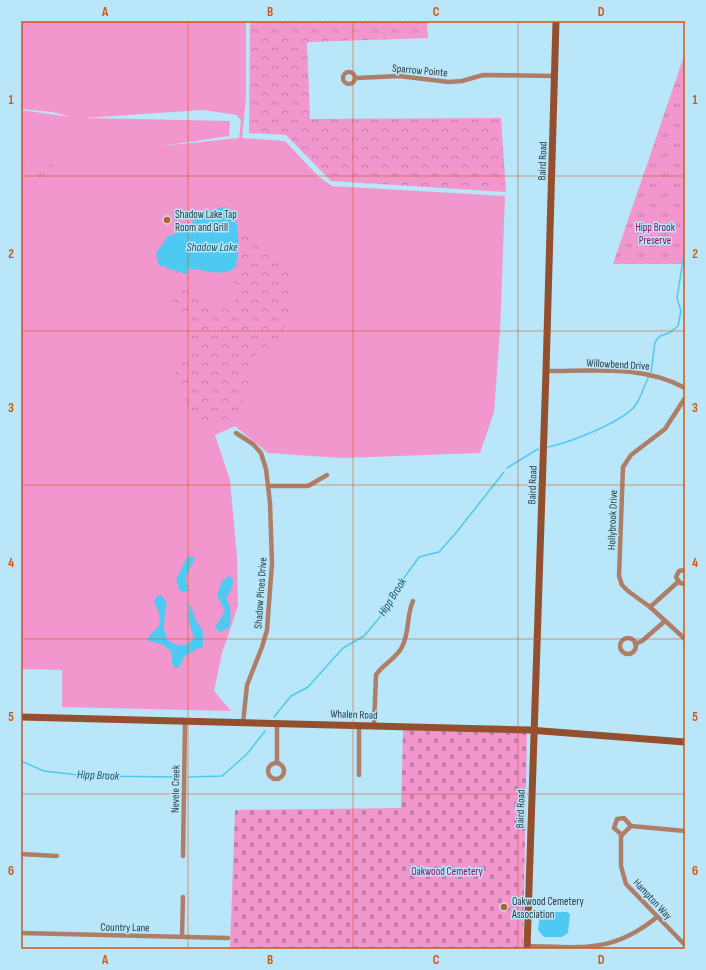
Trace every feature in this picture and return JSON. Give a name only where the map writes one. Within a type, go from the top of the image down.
[{"type":"street","name":"Baird Road","points":[[527,948],[556,21]]},
{"type":"street","name":"Sparrow Pointe","points":[[356,78],[399,76],[449,82],[462,81],[483,75],[555,76]]},
{"type":"street","name":"Willowbend Drive","points":[[546,371],[641,373],[661,377],[685,388]]},
{"type":"street","name":"Hollybrook Drive","points":[[685,398],[665,429],[624,462],[622,471],[620,580],[628,591],[650,607],[685,640]]},
{"type":"street","name":"Shadow Pines Drive","points":[[236,433],[253,444],[259,450],[264,462],[269,486],[272,563],[267,630],[247,685],[243,723]]},
{"type":"street","points":[[269,486],[308,486],[327,475]]},
{"type":"street","points":[[678,582],[676,577],[678,573],[685,570]]},
{"type":"street","points":[[650,607],[678,582]]},
{"type":"street","points":[[678,582],[685,584]]},
{"type":"street","points":[[374,726],[376,675],[396,656],[403,646],[407,634],[409,610],[413,601]]},
{"type":"street","points":[[635,644],[642,641],[665,621]]},
{"type":"street","name":"Whalen Road","points":[[21,717],[533,730],[685,742]]},
{"type":"street","name":"Nevele Creek","points":[[182,856],[185,722]]},
{"type":"street","points":[[277,723],[277,763]]},
{"type":"street","points":[[360,725],[360,774]]},
{"type":"street","name":"Hampton Way","points":[[685,832],[631,826],[624,818],[617,819],[614,828],[622,835],[621,866],[623,879],[632,891],[685,945]]},
{"type":"street","points":[[622,835],[631,826]]},
{"type":"street","points":[[21,854],[57,856]]},
{"type":"street","points":[[182,937],[183,897]]},
{"type":"street","points":[[527,948],[577,948],[601,946],[627,937],[641,930],[657,917]]},
{"type":"street","name":"Country Lane","points":[[21,933],[228,938]]},
{"type":"green space","points":[[21,21],[246,21],[246,98],[242,138],[285,141],[319,177],[332,186],[505,196],[500,332],[494,412],[480,453],[342,458],[268,453],[235,426],[215,435],[230,480],[237,557],[238,606],[222,653],[214,691],[231,711],[62,707],[62,670],[21,669],[21,110],[71,117],[53,112],[21,109]],"holes":[[[203,110],[237,115],[241,121],[239,138],[162,146],[229,136],[230,121],[84,118]]]},
{"type":"green space","points":[[250,21],[427,21],[428,38],[307,42],[310,119],[501,118],[506,192],[331,181],[286,135],[249,133]]},
{"type":"green space","name":"Hipp Brook Preserve","points":[[685,53],[685,264],[613,264]]},
{"type":"green space","points":[[52,156],[54,179],[33,180],[31,157]]},
{"type":"green space","points":[[238,227],[254,236],[270,248],[283,263],[291,279],[292,303],[288,320],[277,340],[255,357],[241,409],[223,423],[200,426],[187,404],[175,376],[182,351],[190,350],[190,327],[169,297],[173,286],[187,285],[195,288],[215,305],[228,310],[236,299],[238,286],[230,275],[237,264],[240,252]]},
{"type":"green space","name":"Oakwood Cemetery","points":[[403,730],[527,733],[523,949],[230,949],[235,810],[401,808]]},
{"type":"water","name":"Shadow Lake","points":[[223,207],[229,209],[234,215],[238,233],[238,253],[235,268],[223,272],[187,269],[187,274],[166,268],[165,265],[160,267],[156,253],[168,236],[189,229],[194,231],[191,226],[196,217],[204,212]]},
{"type":"water","points":[[188,556],[195,558],[186,579],[188,586],[187,591],[182,592],[179,589],[176,579]]},
{"type":"water","points":[[229,576],[233,579],[232,589],[226,597],[231,616],[230,624],[229,628],[220,632],[215,627],[225,611],[217,595],[222,581]]},
{"type":"water","points":[[158,595],[161,595],[167,602],[164,629],[168,640],[173,643],[183,645],[194,638],[187,615],[189,612],[188,606],[191,605],[195,619],[203,631],[203,646],[185,656],[178,669],[172,665],[172,655],[169,649],[159,643],[148,641],[148,637],[159,626],[160,616],[154,601]]},
{"type":"water","points":[[554,912],[567,912],[570,914],[568,933],[562,937],[544,937],[538,930],[540,915]]},
{"type":"waterway","name":"Hipp Brook","points":[[651,372],[655,342],[660,336],[669,333],[678,326],[681,311],[677,298],[685,248]]},
{"type":"waterway","name":"Hipp Brook","points":[[548,447],[569,441],[619,419],[635,406],[641,396],[648,378]]},
{"type":"waterway","name":"Hipp Brook","points":[[507,468],[538,449]]},
{"type":"waterway","name":"Hipp Brook","points":[[274,717],[291,696],[308,687],[343,648],[364,636],[380,617],[390,596],[401,587],[404,578],[419,557],[439,552],[504,472]]},
{"type":"waterway","name":"Hipp Brook","points":[[189,777],[222,776],[247,754],[265,731]]},
{"type":"waterway","name":"Hipp Brook","points":[[21,761],[44,771],[88,776],[178,777]]},
{"type":"place","name":"Shadow Lake Tap Room and Grill","points":[[167,220]]},
{"type":"place","name":"Oakwood Cemetery Association","points":[[504,907]]}]
